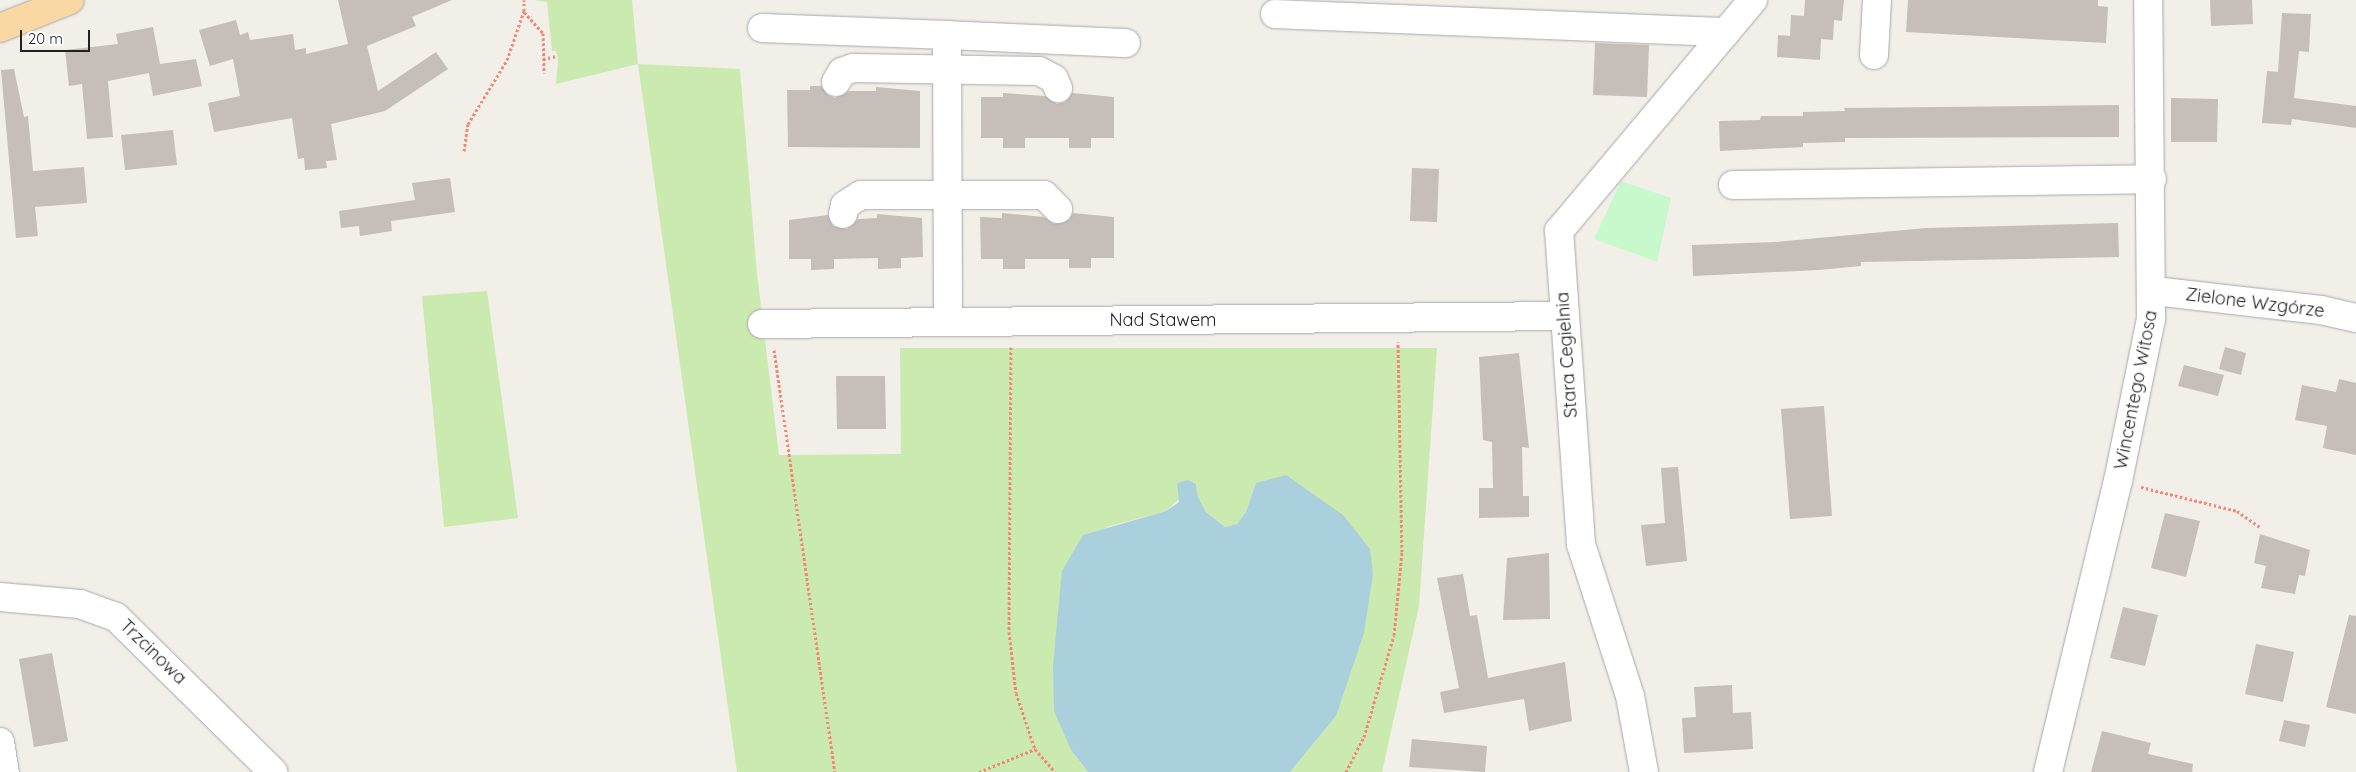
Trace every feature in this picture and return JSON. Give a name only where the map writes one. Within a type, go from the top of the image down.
[{"type":"main road","points":[[0,28],[70,0]]},
{"type":"street","name":"Stara Cegielnia","points":[[1644,772],[1630,696],[1581,544],[1558,232],[1753,0]]},
{"type":"street","points":[[1874,55],[1877,0]]},
{"type":"street","name":"Wincentego Witosa","points":[[2048,772],[2118,481],[2154,291],[2148,0]]},
{"type":"street","points":[[1275,14],[1726,32]]},
{"type":"street","points":[[762,28],[1126,43]]},
{"type":"street","points":[[947,35],[948,322]]},
{"type":"street","points":[[836,82],[842,72],[853,68],[947,68],[1039,71],[1054,79],[1058,88]]},
{"type":"street","points":[[1732,185],[2152,179]]},
{"type":"street","points":[[843,214],[845,205],[861,195],[1044,195],[1058,209]]},
{"type":"street","name":"Zielone Wzgórze","points":[[2154,291],[2321,310],[2356,318]]},
{"type":"street","name":"Nad Stawem","points":[[766,324],[1565,316]]},
{"type":"street","name":"Trzcinowa","points":[[0,597],[80,604],[116,617],[273,772]]},
{"type":"street","points":[[0,742],[5,772]]},
{"type":"path","points":[[464,151],[468,124],[506,60],[524,11],[524,0]]},
{"type":"path","points":[[524,11],[543,33],[544,73]]},
{"type":"path","points":[[543,59],[557,56]]},
{"type":"path","points":[[1346,772],[1364,736],[1394,635],[1402,552],[1397,318]]},
{"type":"path","points":[[1012,321],[1009,632],[1016,693],[1035,749],[1055,772]]},
{"type":"path","points":[[766,324],[835,772]]},
{"type":"path","points":[[2118,481],[2237,511],[2260,527]]},
{"type":"path","points":[[979,772],[1035,749]]},
{"type":"green space","points":[[534,0],[632,0],[638,64],[556,84],[558,59],[556,51],[552,51],[547,2]]},
{"type":"green space","points":[[638,64],[740,69],[757,274],[779,455],[901,454],[900,348],[1437,348],[1419,606],[1382,772],[1290,772],[1336,716],[1256,483],[1246,512],[1237,524],[1225,527],[1206,512],[1198,497],[1196,484],[1166,511],[1107,527],[1071,750],[1088,772],[737,772]]},
{"type":"green space","points":[[1621,181],[1671,198],[1657,262],[1594,239]]},
{"type":"green space","points":[[487,291],[518,518],[444,527],[422,296]]},
{"type":"water","points":[[1286,475],[1343,515],[1370,549],[1373,574],[1364,633],[1336,716],[1290,772],[1088,772],[1071,750],[1054,711],[1053,665],[1062,571],[1083,535],[1166,511],[1179,502],[1177,483],[1188,480],[1196,484],[1198,497],[1206,512],[1225,527],[1237,524],[1246,512],[1256,483]]},
{"type":"building","points":[[338,0],[452,0],[412,17],[416,26],[367,46],[378,91],[436,52],[448,69],[385,111],[331,124],[337,160],[326,161],[327,168],[305,170],[304,158],[298,159],[292,118],[214,132],[208,103],[240,96],[233,59],[210,66],[199,30],[236,20],[240,35],[248,32],[250,40],[293,34],[295,50],[306,48],[306,54],[348,44]]},
{"type":"building","points":[[1805,0],[1844,0],[1842,21],[1834,20],[1833,40],[1821,39],[1820,60],[1777,57],[1778,35],[1790,36],[1791,15],[1804,16]]},
{"type":"building","points":[[1908,0],[2098,0],[2098,6],[2108,7],[2106,43],[1906,32]]},
{"type":"building","points":[[2210,0],[2252,0],[2253,24],[2211,26]]},
{"type":"building","points":[[2282,13],[2311,14],[2309,52],[2299,51],[2294,98],[2356,106],[2356,128],[2292,119],[2291,125],[2262,123],[2267,71],[2278,72]]},
{"type":"building","points":[[153,27],[160,64],[196,59],[202,86],[153,96],[149,73],[108,81],[113,137],[87,139],[82,84],[69,86],[65,50],[118,44],[116,34]]},
{"type":"building","points":[[1595,43],[1649,45],[1647,97],[1593,95]]},
{"type":"building","points":[[14,69],[24,117],[28,116],[33,171],[84,167],[87,203],[35,207],[38,236],[16,238],[1,70]]},
{"type":"building","points":[[810,86],[821,86],[828,95],[835,98],[849,91],[876,91],[876,87],[920,91],[920,148],[788,147],[787,90],[810,90]]},
{"type":"building","points":[[1003,93],[1045,96],[1057,104],[1065,102],[1072,93],[1114,97],[1114,138],[1091,138],[1091,148],[1069,148],[1069,138],[1025,138],[1025,148],[1003,148],[1003,138],[981,138],[981,97],[1003,97]]},
{"type":"building","points":[[2171,98],[2218,99],[2217,142],[2171,142]]},
{"type":"building","points":[[2119,105],[2119,137],[1845,138],[1845,142],[1803,143],[1803,147],[1720,151],[1719,121],[1760,120],[1761,116],[1803,116],[1803,112],[1845,111],[1844,108]]},
{"type":"building","points":[[173,130],[177,165],[125,170],[121,135]]},
{"type":"building","points":[[1412,168],[1439,169],[1437,222],[1410,221]]},
{"type":"building","points":[[450,178],[455,212],[391,221],[392,231],[360,236],[359,226],[341,228],[339,211],[415,200],[412,183]]},
{"type":"building","points":[[1002,213],[1044,217],[1054,224],[1069,220],[1073,213],[1114,217],[1114,258],[1091,258],[1091,268],[1069,268],[1069,259],[1025,259],[1025,269],[1003,269],[1003,259],[981,259],[980,217],[1002,218]]},
{"type":"building","points":[[877,214],[922,218],[923,257],[901,258],[901,268],[878,269],[878,258],[834,259],[834,269],[811,270],[811,259],[789,259],[789,220],[828,215],[833,226],[847,229],[858,219],[877,218]]},
{"type":"building","points":[[2118,223],[2119,257],[1861,262],[1861,266],[1819,270],[1693,276],[1692,245],[1776,242],[1926,228]]},
{"type":"building","points":[[2225,347],[2246,353],[2241,375],[2219,369]]},
{"type":"building","points":[[1519,353],[1529,448],[1522,447],[1523,496],[1529,496],[1529,517],[1479,518],[1479,488],[1493,488],[1492,442],[1483,440],[1479,357]]},
{"type":"building","points":[[2184,365],[2224,375],[2218,396],[2178,386]]},
{"type":"building","points":[[836,376],[885,376],[886,429],[837,429]]},
{"type":"building","points":[[2339,379],[2356,383],[2356,455],[2323,448],[2327,426],[2295,420],[2302,385],[2336,392]]},
{"type":"building","points":[[1824,406],[1832,516],[1790,519],[1781,409]]},
{"type":"building","points":[[1678,467],[1687,561],[1646,566],[1641,525],[1665,523],[1661,468]]},
{"type":"building","points":[[2165,513],[2200,521],[2186,577],[2151,568]]},
{"type":"building","points":[[2260,534],[2310,550],[2305,576],[2299,575],[2295,594],[2261,588],[2266,566],[2254,563]]},
{"type":"building","points":[[1549,553],[1550,619],[1503,620],[1507,558]]},
{"type":"building","points":[[1463,574],[1470,616],[1477,615],[1488,678],[1565,662],[1572,721],[1529,731],[1524,699],[1444,713],[1440,692],[1459,688],[1437,578]]},
{"type":"building","points":[[2123,607],[2158,615],[2145,666],[2110,658]]},
{"type":"building","points":[[2349,615],[2356,616],[2356,714],[2326,707]]},
{"type":"building","points":[[2256,644],[2294,652],[2283,702],[2245,694]]},
{"type":"building","points":[[52,653],[68,741],[34,747],[19,659]]},
{"type":"building","points":[[1732,685],[1733,713],[1751,712],[1753,749],[1684,753],[1682,718],[1696,717],[1694,687]]},
{"type":"building","points":[[2284,720],[2310,725],[2305,747],[2279,741]]},
{"type":"building","points":[[2102,731],[2151,743],[2148,754],[2193,764],[2192,772],[2091,772]]},
{"type":"building","points":[[1412,739],[1487,746],[1485,772],[1409,767]]}]
